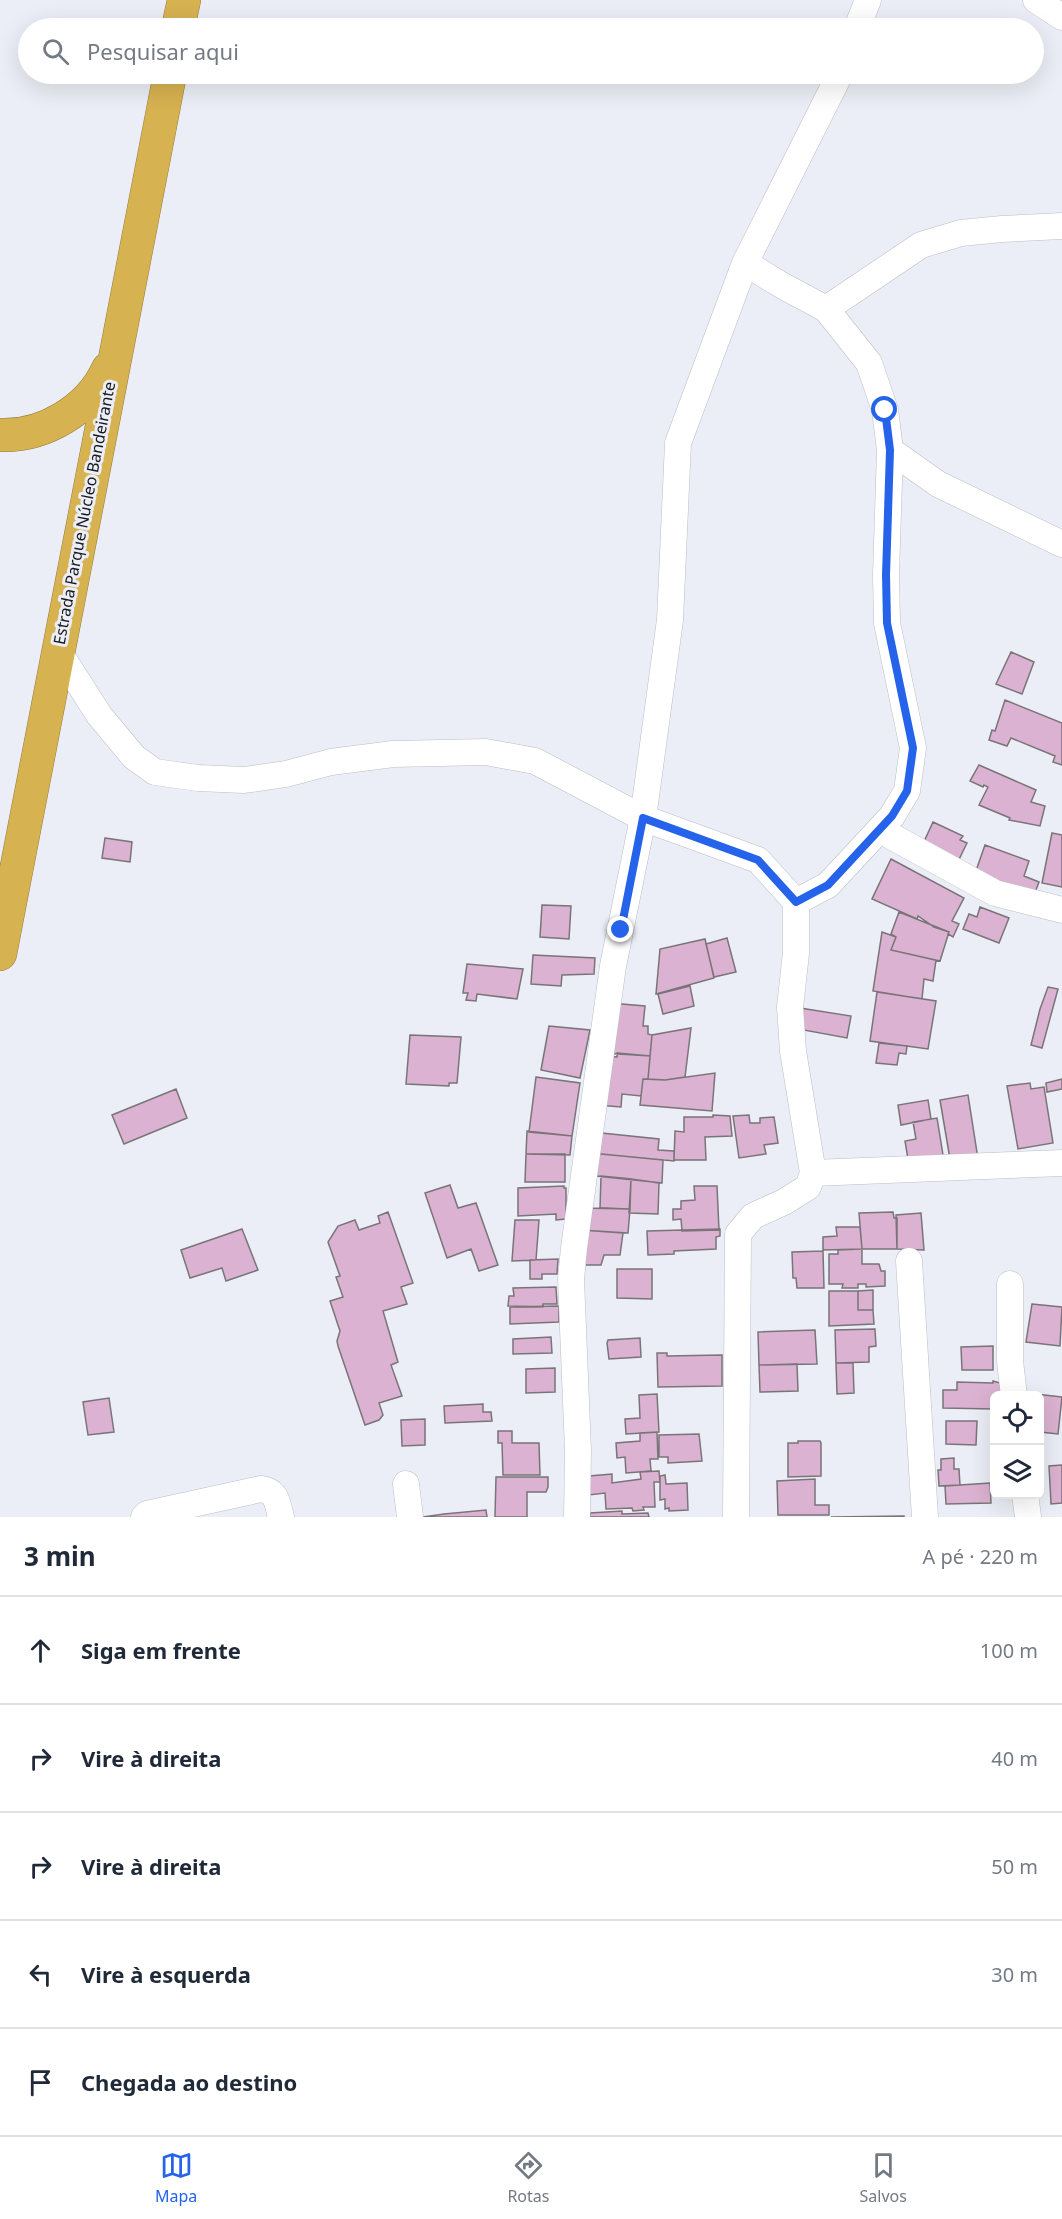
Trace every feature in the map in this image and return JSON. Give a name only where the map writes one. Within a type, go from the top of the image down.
[{"type":"highway","points":[[180,18],[184,0]]},
{"type":"highway","name":"Estrada Parque Núcleo Bandeirante","points":[[0,954],[57,649],[168,84]]},
{"type":"highway","points":[[0,435],[26,433],[46,426],[65,417],[81,405],[106,373],[114,354],[118,334]]},
{"type":"street","points":[[861,18],[868,0]]},
{"type":"street","points":[[1036,0],[1062,17]]},
{"type":"street","points":[[577,1517],[573,1248],[613,966],[643,818],[670,620],[678,443],[745,263],[835,84]]},
{"type":"street","points":[[826,309],[921,245],[961,233],[1062,226]]},
{"type":"street","points":[[745,263],[826,309],[869,363],[885,410],[890,450],[886,575],[887,623],[913,748],[907,791],[892,816],[828,885],[796,902]]},
{"type":"street","points":[[890,450],[938,484],[1062,544]]},
{"type":"street","points":[[57,649],[99,715],[134,757],[155,772],[198,778],[244,780],[286,774],[331,762],[393,754],[486,752],[535,761],[643,818],[758,860],[796,902],[796,952],[790,1006],[793,1051],[813,1173],[808,1187],[784,1202],[753,1216],[738,1234],[736,1517]]},
{"type":"street","points":[[880,830],[995,893],[1062,910]]},
{"type":"street","points":[[813,1173],[1062,1163]]},
{"type":"street","points":[[909,1261],[925,1517]]},
{"type":"street","points":[[1010,1284],[1010,1361],[1014,1391]]},
{"type":"street","points":[[406,1484],[410,1517]]},
{"type":"street","points":[[144,1517],[147,1514],[261,1489],[270,1490],[275,1495],[281,1517]]},
{"type":"street","points":[[1026,1499],[1028,1517]]},
{"type":"building","points":[[1011,652],[1034,662],[1022,694],[996,684]]},
{"type":"building","points":[[1005,700],[1062,723],[1062,765],[1053,762],[1055,756],[1011,738],[1007,746],[989,740],[992,730],[995,731]]},
{"type":"building","points":[[979,765],[1036,790],[1031,802],[1045,806],[1040,826],[1009,820],[1010,818],[979,805],[988,787],[970,781]]},
{"type":"building","points":[[933,822],[963,836],[960,840],[967,843],[952,874],[917,857]]},
{"type":"building","points":[[1052,833],[1062,835],[1062,887],[1042,883]]},
{"type":"building","points":[[105,838],[132,842],[130,862],[102,858]]},
{"type":"building","points":[[985,845],[1029,861],[1024,876],[1039,882],[1031,903],[972,882]]},
{"type":"building","points":[[891,859],[964,898],[952,921],[959,924],[953,937],[948,934],[949,932],[934,927],[918,916],[917,919],[872,899]]},
{"type":"building","points":[[542,905],[571,906],[569,939],[540,937]]},
{"type":"building","points":[[980,907],[1009,918],[999,943],[963,929],[969,914],[977,917]]},
{"type":"building","points":[[899,912],[949,932],[940,961],[891,950],[896,937],[891,934]]},
{"type":"building","points":[[882,932],[896,937],[891,950],[936,960],[933,981],[924,979],[922,999],[873,991]]},
{"type":"building","points":[[727,938],[736,972],[714,977],[706,944]]},
{"type":"building","points":[[705,939],[714,978],[656,994],[660,949]]},
{"type":"building","points":[[533,955],[595,958],[594,974],[562,975],[561,986],[531,984]]},
{"type":"building","points":[[467,964],[523,969],[517,999],[477,994],[476,1001],[466,1000],[468,993],[463,993]]},
{"type":"building","points":[[690,986],[694,1006],[663,1014],[658,994]]},
{"type":"building","points":[[1048,987],[1058,989],[1042,1048],[1031,1045]]},
{"type":"building","points":[[877,992],[936,1001],[928,1049],[870,1041]]},
{"type":"building","points":[[610,1003],[645,1006],[643,1026],[648,1026],[648,1034],[652,1035],[650,1056],[603,1053]]},
{"type":"building","points":[[800,1008],[851,1016],[847,1038],[798,1029]]},
{"type":"building","points":[[549,1026],[590,1030],[580,1078],[541,1070]]},
{"type":"building","points":[[691,1028],[685,1077],[665,1080],[648,1079],[652,1035]]},
{"type":"building","points":[[410,1035],[461,1037],[457,1083],[449,1083],[449,1086],[406,1084]]},
{"type":"building","points":[[879,1043],[907,1046],[906,1054],[899,1053],[897,1065],[876,1063]]},
{"type":"building","points":[[617,1053],[650,1056],[648,1079],[643,1079],[641,1096],[622,1094],[621,1107],[597,1105],[602,1056],[617,1057]]},
{"type":"building","points":[[715,1073],[712,1111],[640,1105],[643,1079],[665,1080]]},
{"type":"building","points":[[536,1077],[580,1083],[572,1136],[529,1132]]},
{"type":"building","points":[[1062,1079],[1062,1089],[1047,1092],[1046,1083]]},
{"type":"building","points":[[1030,1083],[1031,1089],[1044,1087],[1053,1143],[1018,1149],[1007,1086]]},
{"type":"building","points":[[176,1089],[187,1118],[124,1144],[112,1115]]},
{"type":"building","points":[[968,1095],[978,1159],[951,1165],[940,1100]]},
{"type":"building","points":[[928,1100],[931,1119],[901,1125],[898,1105]]},
{"type":"building","points":[[713,1115],[730,1116],[732,1136],[705,1137],[706,1160],[674,1160],[675,1131],[684,1132],[684,1117],[713,1117]]},
{"type":"building","points":[[749,1115],[750,1123],[760,1123],[760,1118],[774,1117],[778,1143],[764,1145],[766,1154],[739,1158],[733,1116]]},
{"type":"building","points":[[937,1118],[945,1167],[910,1171],[905,1141],[916,1139],[913,1122]]},
{"type":"building","points":[[527,1131],[572,1136],[570,1155],[526,1154]]},
{"type":"building","points":[[592,1132],[659,1139],[658,1150],[674,1151],[674,1161],[591,1153]]},
{"type":"building","points":[[591,1153],[663,1160],[662,1183],[587,1175]]},
{"type":"building","points":[[526,1154],[565,1154],[565,1182],[525,1182]]},
{"type":"building","points":[[601,1176],[631,1179],[630,1209],[600,1208]]},
{"type":"building","points":[[631,1179],[659,1183],[658,1214],[629,1213]]},
{"type":"building","points":[[450,1185],[458,1208],[476,1203],[498,1265],[479,1271],[471,1249],[447,1258],[425,1193]]},
{"type":"building","points":[[564,1186],[566,1188],[566,1219],[556,1220],[556,1214],[518,1216],[518,1188]]},
{"type":"building","points":[[694,1186],[717,1186],[719,1230],[682,1231],[681,1219],[673,1220],[673,1209],[681,1209],[681,1201],[695,1200]]},
{"type":"building","points":[[582,1208],[630,1209],[628,1233],[581,1230]]},
{"type":"building","points":[[388,1212],[413,1283],[401,1287],[407,1304],[383,1311],[398,1362],[391,1365],[402,1396],[379,1403],[383,1415],[379,1420],[365,1425],[338,1346],[340,1331],[330,1301],[343,1297],[336,1277],[340,1276],[328,1242],[338,1226],[355,1220],[359,1230],[380,1223],[378,1216]]},
{"type":"building","points":[[893,1212],[894,1218],[897,1218],[897,1249],[862,1249],[859,1213]]},
{"type":"building","points":[[921,1213],[924,1250],[897,1249],[896,1215]]},
{"type":"building","points":[[515,1220],[539,1220],[536,1260],[512,1261]]},
{"type":"building","points":[[836,1227],[860,1227],[862,1249],[823,1250],[823,1237],[837,1236]]},
{"type":"building","points":[[242,1229],[258,1270],[226,1281],[222,1268],[190,1278],[181,1250]]},
{"type":"building","points":[[720,1229],[720,1236],[716,1237],[716,1249],[648,1255],[647,1231]]},
{"type":"building","points":[[581,1230],[623,1233],[620,1255],[604,1255],[601,1265],[579,1265]]},
{"type":"building","points":[[862,1249],[862,1264],[879,1264],[881,1271],[885,1271],[885,1286],[866,1287],[866,1284],[858,1284],[858,1288],[842,1288],[843,1284],[829,1284],[829,1254],[838,1254],[838,1250]]},
{"type":"building","points":[[823,1251],[824,1288],[797,1288],[796,1278],[793,1278],[792,1252]]},
{"type":"building","points":[[558,1259],[557,1274],[542,1274],[542,1279],[530,1279],[530,1260]]},
{"type":"building","points":[[617,1269],[652,1269],[652,1299],[617,1298]]},
{"type":"building","points":[[556,1287],[557,1304],[543,1304],[543,1307],[508,1306],[509,1296],[514,1296],[513,1288]]},
{"type":"building","points":[[873,1290],[873,1310],[858,1310],[858,1291]]},
{"type":"building","points":[[829,1291],[858,1291],[858,1310],[873,1310],[874,1324],[829,1326]]},
{"type":"building","points":[[1032,1304],[1062,1307],[1060,1346],[1026,1342]]},
{"type":"building","points":[[559,1306],[559,1322],[510,1324],[510,1307]]},
{"type":"building","points":[[875,1329],[876,1346],[869,1347],[869,1362],[836,1363],[835,1330]]},
{"type":"building","points":[[815,1330],[817,1364],[759,1365],[758,1332]]},
{"type":"building","points":[[551,1337],[552,1353],[513,1354],[513,1339]]},
{"type":"building","points":[[640,1338],[641,1357],[609,1359],[608,1340]]},
{"type":"building","points":[[993,1346],[993,1370],[962,1370],[961,1347]]},
{"type":"building","points":[[657,1353],[667,1353],[667,1356],[722,1355],[722,1386],[658,1387]]},
{"type":"building","points":[[836,1363],[853,1363],[854,1393],[837,1394]]},
{"type":"building","points":[[797,1364],[798,1391],[760,1392],[759,1365]]},
{"type":"building","points":[[555,1368],[555,1392],[526,1393],[526,1369]]},
{"type":"building","points":[[993,1381],[1000,1383],[1001,1391],[990,1391],[990,1409],[943,1408],[943,1390],[957,1390],[957,1382],[993,1383]]},
{"type":"building","points":[[657,1394],[659,1432],[626,1434],[625,1419],[640,1418],[639,1395]]},
{"type":"building","points":[[1044,1395],[1062,1397],[1058,1434],[1044,1432]]},
{"type":"building","points":[[109,1398],[114,1432],[88,1435],[83,1402]]},
{"type":"building","points":[[483,1404],[483,1412],[491,1412],[492,1421],[445,1423],[444,1406]]},
{"type":"building","points":[[425,1419],[425,1445],[402,1446],[401,1420]]},
{"type":"building","points":[[946,1421],[977,1421],[976,1445],[946,1444]]},
{"type":"building","points":[[498,1431],[512,1431],[512,1443],[539,1443],[540,1475],[503,1475],[502,1443],[498,1443]]},
{"type":"building","points":[[657,1432],[658,1459],[650,1459],[651,1471],[626,1473],[625,1457],[617,1458],[616,1443],[640,1441],[640,1433]]},
{"type":"building","points":[[699,1434],[702,1461],[668,1463],[668,1457],[659,1457],[659,1435]]},
{"type":"building","points":[[798,1441],[820,1441],[821,1476],[788,1477],[788,1443],[798,1443]]},
{"type":"building","points":[[954,1458],[954,1469],[959,1469],[960,1485],[939,1486],[938,1470],[941,1470],[941,1459]]},
{"type":"building","points":[[1062,1465],[1062,1503],[1051,1504],[1049,1466]]},
{"type":"building","points":[[659,1471],[660,1482],[654,1482],[655,1507],[643,1507],[644,1510],[633,1511],[632,1508],[606,1509],[605,1493],[589,1495],[589,1476],[612,1474],[612,1483],[641,1479],[640,1472]]},
{"type":"building","points":[[665,1475],[666,1484],[687,1483],[688,1510],[669,1511],[669,1508],[665,1509],[665,1499],[660,1500],[660,1476]]},
{"type":"building","points":[[496,1477],[548,1477],[548,1487],[546,1492],[527,1492],[527,1517],[495,1517]]},
{"type":"building","points":[[815,1479],[815,1505],[829,1505],[829,1515],[778,1515],[777,1481]]},
{"type":"building","points":[[990,1483],[991,1503],[946,1504],[945,1486]]},
{"type":"building","points":[[486,1510],[487,1517],[423,1517],[444,1514]]},
{"type":"building","points":[[622,1511],[622,1514],[648,1513],[649,1517],[590,1517],[590,1513]]},
{"type":"building","points":[[904,1516],[904,1517],[831,1517]]},
{"type":"route","points":[[621,930],[643,818],[758,860],[796,902],[828,885],[892,816],[907,791],[913,748],[887,623],[886,575],[890,450],[885,410]]}]
